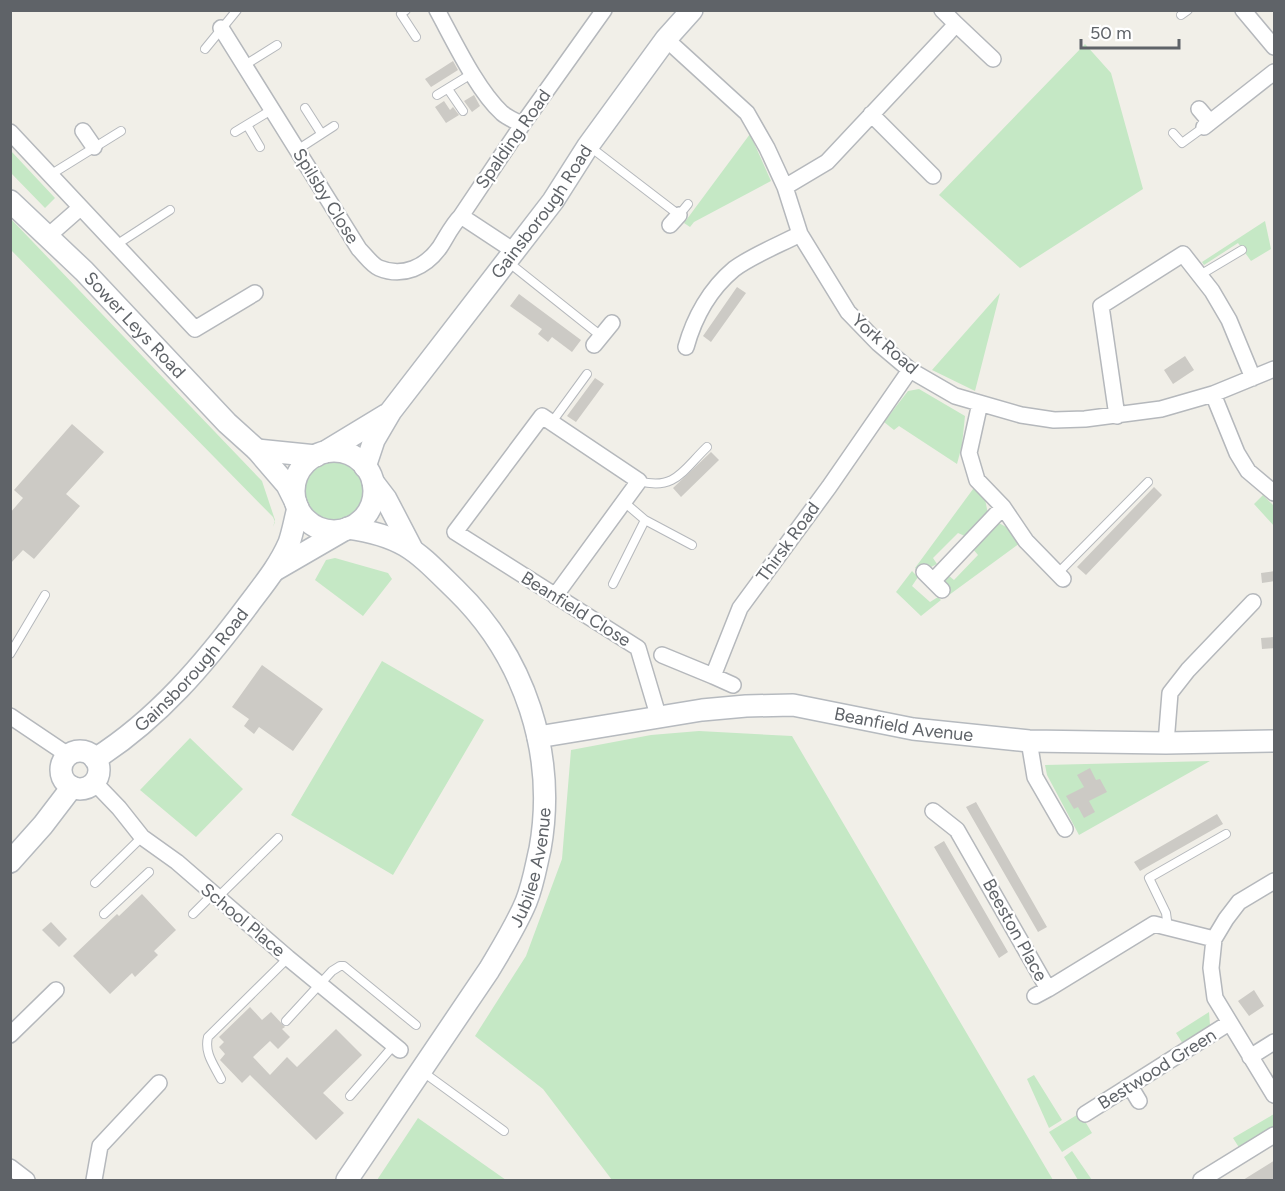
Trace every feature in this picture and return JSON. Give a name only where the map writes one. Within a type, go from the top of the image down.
[{"type":"street","points":[[437,10],[492,102],[504,114],[522,125]]},
{"type":"street","name":"Spalding Road","points":[[460,216],[604,10]]},
{"type":"street","name":"Gainsborough Road","points":[[369,474],[374,440],[392,411],[553,201],[588,146],[666,39],[692,10]]},
{"type":"street","points":[[942,10],[993,59]]},
{"type":"street","points":[[1244,11],[1275,47]]},
{"type":"street","points":[[785,187],[827,162],[956,24]]},
{"type":"street","name":"Spilsby Close","points":[[221,28],[359,249],[378,268],[403,273],[422,265],[438,249],[460,216]]},
{"type":"street","name":"York Road","points":[[666,39],[747,113],[785,187],[800,234],[848,312],[878,343],[910,370],[955,396],[1021,416],[1054,420],[1117,416],[1161,409],[1213,394],[1275,369]]},
{"type":"street","points":[[1199,109],[1207,124],[1275,72]]},
{"type":"street","points":[[871,114],[933,176]]},
{"type":"street","points":[[83,130],[94,147]]},
{"type":"street","points":[[10,132],[195,329],[255,293]]},
{"type":"street","name":"Sower Leys Road","points":[[10,201],[84,271],[228,423],[257,450],[286,485],[297,505]]},
{"type":"street","points":[[47,237],[80,208]]},
{"type":"street","points":[[460,216],[511,256]]},
{"type":"street","points":[[686,347],[692,325],[716,287],[735,268],[800,234]]},
{"type":"street","points":[[1117,416],[1101,306],[1184,254],[1212,291],[1229,320],[1253,378]]},
{"type":"street","points":[[597,340],[612,323]]},
{"type":"street","name":"Thirsk Road","points":[[713,676],[740,608],[910,370]]},
{"type":"street","points":[[1213,394],[1248,471],[1275,493]]},
{"type":"street","points":[[980,403],[969,453],[977,480],[1003,507],[1026,542],[1060,576]]},
{"type":"street","name":"Gainsborough Road","points":[[320,454],[392,411]]},
{"type":"street","name":"Beanfield Close","points":[[552,422],[542,416],[455,532],[638,648],[658,715]]},
{"type":"street","points":[[552,422],[639,481],[555,596]]},
{"type":"street","points":[[257,450],[320,454],[343,452],[354,456],[369,474],[374,493],[372,504],[366,514],[346,529],[330,530],[317,527],[306,519],[297,505],[294,491],[296,479],[301,468],[320,454]]},
{"type":"street","name":"Jubilee Avenue","points":[[369,474],[386,499],[411,547]]},
{"type":"street","name":"Gainsborough Road","points":[[95,759],[120,743],[165,705],[214,650],[275,570],[290,542],[297,505]]},
{"type":"street","points":[[933,581],[1003,507]]},
{"type":"street","name":"Gainsborough Road","points":[[275,570],[346,529]]},
{"type":"street","name":"Jubilee Avenue","points":[[346,529],[367,531],[395,539],[411,547],[466,601],[498,641],[518,676],[530,707],[538,736],[545,808],[537,865],[527,901],[489,970],[347,1180]]},
{"type":"street","points":[[1166,743],[1170,693],[1188,670],[1253,602]]},
{"type":"street","points":[[662,655],[733,685]]},
{"type":"street","name":"Beanfield Avenue","points":[[538,736],[658,715],[746,705],[793,705],[913,729],[1029,741],[1166,743],[1275,741]]},
{"type":"street","points":[[10,716],[68,755]]},
{"type":"street","points":[[1029,741],[1035,777],[1065,829]]},
{"type":"street","points":[[73,752],[85,752],[95,759],[99,771],[94,782],[84,788],[72,787],[67,783],[61,772],[61,766],[68,755],[73,752]]},
{"type":"street","name":"School Place","points":[[94,782],[142,837],[177,862],[288,958],[397,1047]]},
{"type":"street","points":[[10,862],[43,825],[72,787]]},
{"type":"street","name":"Beeston Place","points":[[933,811],[957,830],[1041,993],[1154,924],[1214,939]]},
{"type":"street","points":[[1275,881],[1239,902],[1226,919],[1214,939],[1211,968],[1215,998],[1275,1095]]},
{"type":"street","points":[[10,1035],[53,999]]},
{"type":"street","name":"Bestwood Green","points":[[1085,1114],[1229,1023]]},
{"type":"street","points":[[1250,1057],[1275,1042]]},
{"type":"street","points":[[94,1180],[100,1146],[159,1083]]},
{"type":"street","points":[[1130,1086],[1139,1101]]},
{"type":"street","points":[[1202,1180],[1275,1135]]},
{"type":"street","points":[[10,1167],[27,1180]]},
{"type":"lane","points":[[205,49],[237,10]]},
{"type":"lane","points":[[406,10],[401,14],[416,37]]},
{"type":"lane","points":[[245,65],[277,45]]},
{"type":"lane","points":[[437,95],[473,73]]},
{"type":"lane","points":[[448,89],[462,111]]},
{"type":"lane","points":[[305,108],[321,134]]},
{"type":"lane","points":[[235,132],[273,109]]},
{"type":"lane","points":[[1173,133],[1182,143],[1207,124]]},
{"type":"lane","points":[[247,125],[260,147]]},
{"type":"lane","points":[[297,150],[334,126]]},
{"type":"lane","points":[[50,176],[121,131]]},
{"type":"lane","points":[[588,146],[679,215]]},
{"type":"lane","points":[[116,245],[170,210]]},
{"type":"lane","points":[[1200,275],[1242,249]]},
{"type":"lane","points":[[511,256],[597,340]]},
{"type":"lane","points":[[552,422],[587,374]]},
{"type":"lane","points":[[639,481],[656,486],[671,483],[707,447]]},
{"type":"lane","points":[[1060,576],[1148,482]]},
{"type":"lane","points":[[624,502],[645,520],[692,545]]},
{"type":"lane","points":[[613,584],[645,520]]},
{"type":"lane","points":[[10,654],[45,595]]},
{"type":"lane","points":[[1168,928],[1166,913],[1149,878],[1226,834]]},
{"type":"lane","points":[[95,883],[142,837]]},
{"type":"lane","points":[[193,914],[279,838]]},
{"type":"lane","points":[[104,915],[149,872]]},
{"type":"lane","points":[[221,1078],[209,1058],[206,1046],[208,1037],[288,958]]},
{"type":"lane","points":[[286,1021],[340,966],[347,967],[416,1025]]},
{"type":"lane","points":[[350,1096],[397,1047]]},
{"type":"lane","points":[[420,1070],[504,1131]]},
{"type":"green space","points":[[1085,44],[1111,73],[1143,189],[1020,268],[939,195]]},
{"type":"green space","points":[[750,134],[771,181],[694,222],[690,227],[684,223]]},
{"type":"green space","points":[[11,151],[55,198],[45,208],[11,173]]},
{"type":"green space","points":[[10,218],[262,481],[275,521],[11,250]]},
{"type":"green space","points":[[1265,221],[1271,249],[1251,261],[1238,243],[1204,265],[1202,262]]},
{"type":"green space","points":[[1000,293],[975,391],[932,370]]},
{"type":"green space","points":[[919,389],[965,416],[962,445],[957,464],[899,426],[894,430],[884,422],[908,391]]},
{"type":"green space","points":[[334,458],[347,461],[357,468],[364,478],[367,491],[364,504],[357,514],[347,521],[334,524],[321,521],[311,514],[304,504],[301,491],[304,478],[311,468],[321,461]]},
{"type":"green space","points":[[976,485],[985,499],[988,514],[967,537],[958,533],[933,558],[937,564],[921,572],[915,568]]},
{"type":"green space","points":[[1263,495],[1274,506],[1274,526],[1254,504]]},
{"type":"green space","points":[[997,522],[1008,528],[1020,543],[949,595],[944,584],[948,575],[954,580],[978,555],[972,548]]},
{"type":"green space","points":[[335,558],[388,573],[392,579],[363,616],[315,580],[326,560]]},
{"type":"green space","points":[[912,571],[918,577],[912,586],[930,602],[938,597],[941,600],[921,616],[896,592]]},
{"type":"green space","points":[[382,661],[484,720],[393,875],[291,815]]},
{"type":"green space","points":[[699,731],[792,736],[1053,1180],[612,1180],[543,1089],[475,1036],[526,956],[562,859],[571,750],[651,735]]},
{"type":"green space","points":[[190,738],[243,789],[196,837],[140,790]]},
{"type":"green space","points":[[1210,761],[1079,835],[1047,775],[1045,765]]},
{"type":"green space","points":[[1209,1012],[1210,1025],[1183,1044],[1176,1033]]},
{"type":"green space","points":[[1034,1075],[1062,1120],[1049,1128],[1027,1079]]},
{"type":"green space","points":[[1080,1113],[1092,1133],[1062,1152],[1049,1132]]},
{"type":"green space","points":[[1274,1114],[1273,1129],[1240,1149],[1233,1138]]},
{"type":"green space","points":[[418,1118],[506,1180],[377,1180]]},
{"type":"green space","points":[[1072,1151],[1092,1180],[1078,1180],[1064,1157]]},
{"type":"building","points":[[453,61],[458,70],[431,87],[425,79]]},
{"type":"building","points":[[474,95],[480,106],[472,112],[464,101]]},
{"type":"building","points":[[444,101],[450,110],[453,107],[459,115],[446,123],[435,107]]},
{"type":"building","points":[[737,287],[746,293],[711,342],[703,336]]},
{"type":"building","points":[[519,294],[581,340],[572,352],[552,337],[548,342],[538,334],[542,329],[510,306]]},
{"type":"building","points":[[1185,356],[1194,370],[1173,384],[1164,370]]},
{"type":"building","points":[[595,378],[604,384],[576,422],[567,416]]},
{"type":"building","points":[[72,424],[104,452],[66,494],[80,506],[34,559],[23,550],[10,564],[10,513],[23,498],[14,490]]},
{"type":"building","points":[[711,452],[719,460],[681,497],[673,488]]},
{"type":"building","points":[[1154,487],[1162,495],[1086,575],[1077,567]]},
{"type":"building","points":[[1275,571],[1275,581],[1262,583],[1261,573]]},
{"type":"building","points":[[1275,637],[1275,648],[1262,649],[1261,638]]},
{"type":"building","points":[[262,665],[323,709],[293,751],[259,727],[254,734],[244,726],[249,719],[232,707]]},
{"type":"building","points":[[1090,768],[1096,780],[1100,779],[1107,792],[1089,801],[1095,812],[1084,818],[1078,807],[1074,809],[1066,796],[1084,787],[1077,775]]},
{"type":"building","points":[[976,802],[1047,927],[1038,932],[966,807]]},
{"type":"building","points":[[1217,814],[1223,824],[1140,871],[1134,862]]},
{"type":"building","points":[[944,841],[1008,952],[999,958],[934,847]]},
{"type":"building","points":[[142,894],[176,930],[154,951],[158,955],[135,977],[132,973],[110,994],[73,956],[117,914],[119,916]]},
{"type":"building","points":[[51,922],[67,939],[59,947],[42,930]]},
{"type":"building","points":[[1254,990],[1264,1006],[1249,1016],[1238,1001]]},
{"type":"building","points":[[250,1007],[262,1020],[271,1012],[285,1027],[282,1029],[290,1037],[278,1049],[270,1041],[253,1057],[270,1075],[287,1057],[297,1067],[336,1029],[362,1055],[323,1093],[344,1113],[316,1140],[250,1075],[242,1083],[220,1060],[225,1054],[219,1047],[224,1042],[219,1037]]},
{"type":"building","points":[[1275,1160],[1275,1180],[1243,1180]]}]
